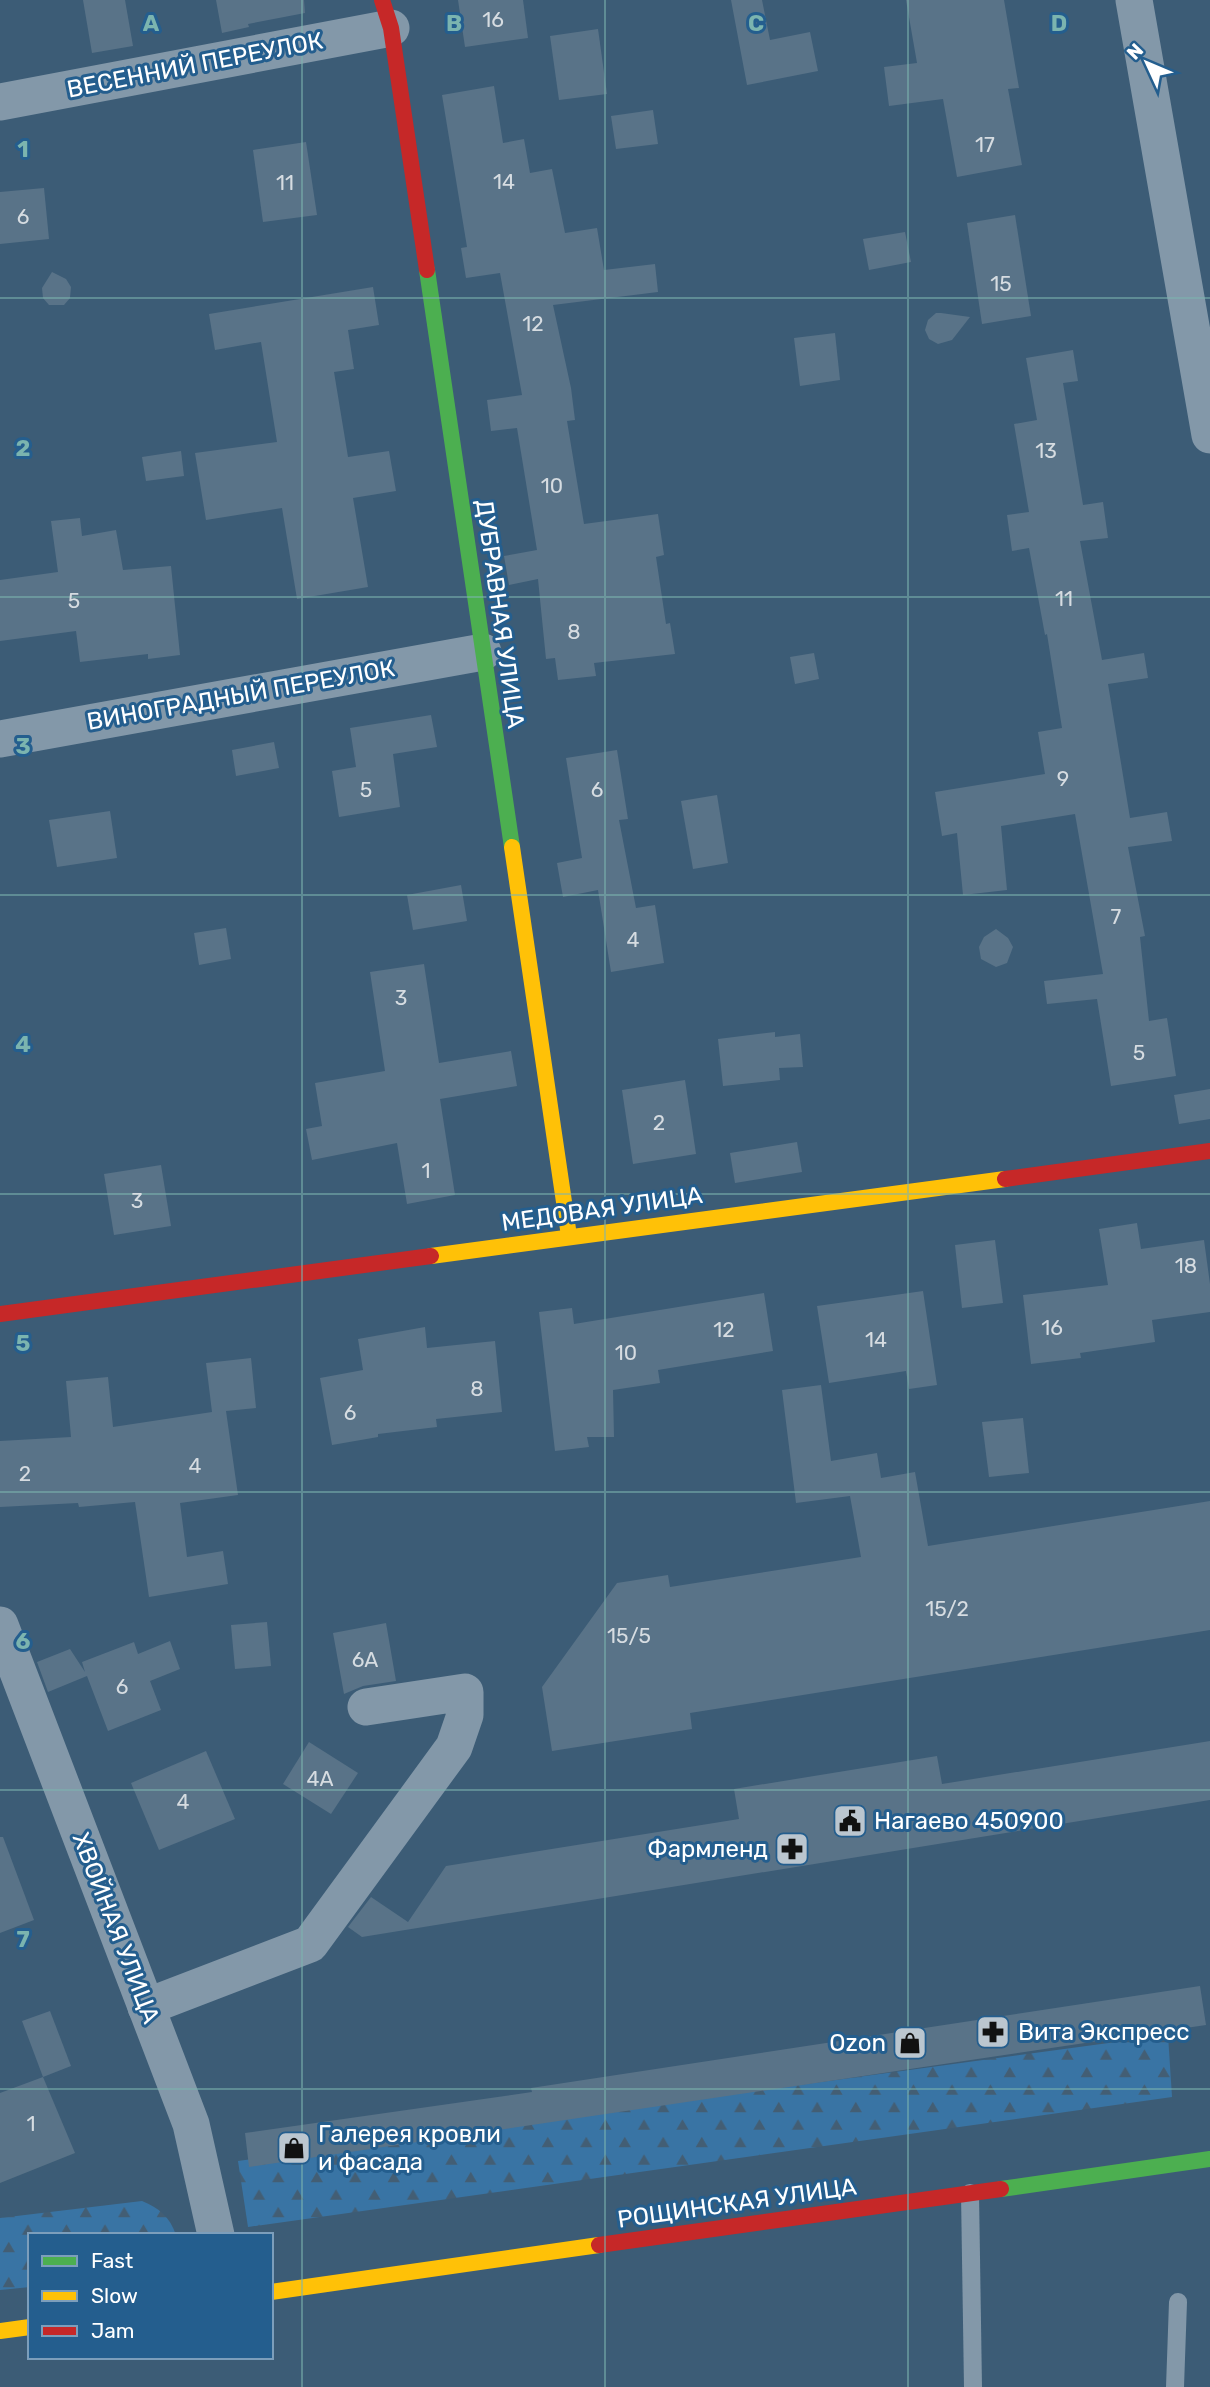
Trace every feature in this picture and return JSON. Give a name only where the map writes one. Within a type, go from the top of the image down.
[{"type":"street","points":[[1134,0],[1210,435]]},
{"type":"street","name":"ВЕСЕННИЙ ПЕРЕУЛОК","points":[[0,102],[386,14]]},
{"type":"street","name":"ДУБРАВНАЯ УЛИЦА","points":[[386,14],[569,1236]]},
{"type":"street","name":"ВИНОГРАДНЫЙ ПЕРЕУЛОК","points":[[0,738],[483,652]]},
{"type":"street","name":"МЕДОВАЯ УЛИЦА","points":[[0,1314],[1210,1151]]},
{"type":"street","name":"ХВОЙНАЯ УЛИЦА","points":[[0,1625],[191,2124],[216,2233]]},
{"type":"street","points":[[146,2007],[310,1944],[454,1747],[465,1715],[465,1692],[366,1707]]},
{"type":"street","name":"РОЩИНСКАЯ УЛИЦА","points":[[273,2292],[1210,2159]]},
{"type":"street","points":[[0,2331],[28,2327]]},
{"type":"lane","points":[[970,2193],[973,2387]]},
{"type":"lane","points":[[1175,2387],[1178,2302]]},
{"type":"green space","points":[[1168,2035],[1172,2097],[248,2227],[238,2161]]},
{"type":"green space","points":[[142,2201],[163,2214],[175,2233],[28,2233],[28,2287],[0,2290],[0,2218]]},
{"type":"building","points":[[83,0],[125,0],[133,46],[92,53]]},
{"type":"building","points":[[216,0],[304,0],[305,13],[248,24],[249,27],[222,33]]},
{"type":"building","points":[[458,0],[523,0],[528,38],[465,47]]},
{"type":"building","points":[[731,0],[762,0],[770,40],[810,32],[818,71],[747,85]]},
{"type":"building","points":[[906,0],[1004,0],[1019,88],[1008,89],[1022,165],[957,177],[943,99],[889,106],[884,67],[917,63]]},
{"type":"building","points":[[598,29],[607,94],[559,100],[550,36]]},
{"type":"building","points":[[494,86],[503,143],[524,139],[530,173],[552,169],[565,233],[597,228],[604,270],[655,264],[658,292],[553,305],[571,388],[575,420],[567,421],[584,524],[658,514],[664,555],[656,557],[666,624],[670,623],[675,654],[594,663],[596,676],[558,680],[555,658],[546,659],[538,579],[509,585],[504,556],[537,550],[517,428],[491,431],[487,400],[522,395],[500,273],[466,278],[461,248],[467,247],[442,95]]},
{"type":"building","points":[[653,110],[658,144],[616,149],[611,116]]},
{"type":"building","points":[[306,142],[317,215],[263,222],[253,150]]},
{"type":"building","points":[[44,188],[49,239],[0,244],[0,192]]},
{"type":"building","points":[[1015,215],[1031,316],[982,324],[967,223]]},
{"type":"building","points":[[905,232],[911,262],[869,270],[863,239]]},
{"type":"building","points":[[52,272],[66,279],[71,287],[70,298],[64,305],[49,305],[43,298],[42,288]]},
{"type":"building","points":[[373,287],[379,325],[348,330],[354,369],[334,372],[348,457],[389,451],[396,491],[353,498],[368,587],[297,599],[282,508],[206,520],[195,453],[277,442],[261,342],[215,350],[209,314]]},
{"type":"building","points":[[936,313],[970,317],[952,340],[938,344],[929,339],[925,330],[928,320]]},
{"type":"building","points":[[835,333],[840,380],[800,386],[794,338]]},
{"type":"building","points":[[1073,350],[1078,381],[1063,383],[1083,505],[1103,502],[1108,538],[1080,541],[1102,660],[1144,653],[1148,678],[1108,684],[1130,818],[1167,812],[1172,841],[1128,847],[1145,936],[1140,937],[1149,1021],[1167,1018],[1176,1076],[1111,1086],[1097,999],[1047,1004],[1044,981],[1103,974],[1075,814],[1001,826],[1007,890],[963,895],[957,833],[942,836],[935,792],[1045,774],[1038,732],[1062,728],[1047,634],[1045,635],[1029,548],[1012,551],[1007,515],[1029,512],[1014,424],[1037,420],[1026,358]]},
{"type":"building","points":[[181,451],[184,476],[146,481],[142,457]]},
{"type":"building","points":[[80,518],[82,536],[116,530],[123,570],[171,566],[180,655],[148,659],[148,654],[80,662],[76,631],[0,641],[0,580],[58,572],[51,521]]},
{"type":"building","points":[[814,653],[819,679],[795,684],[790,657]]},
{"type":"building","points":[[431,715],[437,747],[393,754],[400,807],[339,817],[332,771],[356,767],[350,728]]},
{"type":"building","points":[[274,742],[279,768],[236,776],[232,750]]},
{"type":"building","points":[[617,750],[628,819],[619,820],[636,908],[655,905],[664,963],[611,972],[598,890],[563,897],[557,863],[582,858],[566,758]]},
{"type":"building","points":[[717,795],[728,863],[693,869],[681,801]]},
{"type":"building","points":[[110,811],[117,858],[57,867],[49,820]]},
{"type":"building","points":[[461,885],[467,921],[413,930],[407,895]]},
{"type":"building","points":[[226,928],[231,959],[199,965],[194,933]]},
{"type":"building","points":[[996,929],[1008,938],[1013,947],[1007,963],[996,967],[981,959],[979,947],[984,937]]},
{"type":"building","points":[[424,964],[439,1063],[511,1051],[517,1086],[440,1099],[455,1195],[407,1204],[397,1143],[312,1160],[306,1129],[322,1126],[315,1083],[385,1071],[370,972]]},
{"type":"building","points":[[775,1032],[775,1037],[800,1034],[803,1067],[779,1068],[780,1080],[723,1086],[718,1039]]},
{"type":"building","points":[[685,1080],[696,1154],[633,1164],[622,1090]]},
{"type":"building","points":[[1210,1089],[1210,1119],[1179,1124],[1174,1095]]},
{"type":"building","points":[[797,1142],[802,1172],[735,1183],[730,1153]]},
{"type":"building","points":[[161,1165],[171,1226],[114,1235],[104,1174]]},
{"type":"building","points":[[1137,1223],[1141,1249],[1204,1240],[1210,1284],[1210,1312],[1152,1320],[1155,1342],[1080,1353],[1081,1358],[1031,1364],[1023,1295],[1108,1285],[1099,1229]]},
{"type":"building","points":[[995,1240],[1003,1303],[962,1308],[955,1245]]},
{"type":"building","points":[[923,1291],[937,1385],[909,1389],[906,1371],[829,1383],[817,1306]]},
{"type":"building","points":[[764,1293],[773,1351],[658,1370],[660,1383],[613,1390],[614,1437],[587,1437],[589,1447],[555,1451],[539,1312],[572,1308],[574,1324]]},
{"type":"building","points":[[425,1327],[427,1348],[495,1341],[502,1412],[436,1419],[437,1427],[378,1434],[378,1437],[332,1445],[320,1378],[363,1370],[358,1339]]},
{"type":"building","points":[[251,1358],[256,1408],[226,1411],[238,1495],[180,1503],[187,1557],[223,1551],[228,1584],[149,1597],[135,1502],[79,1507],[78,1503],[0,1507],[0,1441],[71,1437],[66,1381],[108,1377],[113,1427],[212,1412],[206,1363]]},
{"type":"building","points":[[821,1385],[831,1461],[877,1453],[881,1478],[915,1472],[928,1546],[1210,1501],[1210,1630],[690,1713],[692,1729],[552,1751],[542,1687],[617,1583],[668,1575],[670,1587],[861,1557],[850,1496],[796,1503],[782,1390]]},
{"type":"building","points":[[1023,1418],[1029,1473],[989,1477],[982,1422]]},
{"type":"building","points":[[267,1622],[271,1666],[235,1669],[231,1625]]},
{"type":"building","points":[[386,1623],[396,1681],[363,1686],[344,1694],[333,1633]]},
{"type":"building","points":[[170,1641],[180,1669],[150,1681],[161,1710],[108,1731],[87,1676],[48,1692],[37,1662],[70,1649],[85,1672],[82,1662],[134,1642],[138,1654]]},
{"type":"building","points":[[1210,1741],[1210,1800],[362,1937],[348,1927],[371,1897],[408,1922],[446,1866],[739,1819],[734,1789],[937,1756],[942,1784]]},
{"type":"building","points":[[309,1742],[358,1773],[331,1814],[283,1784]]},
{"type":"building","points":[[206,1751],[235,1819],[159,1850],[131,1783]]},
{"type":"building","points":[[0,1837],[3,1837],[34,1920],[0,1933]]},
{"type":"building","points":[[1200,1986],[1206,2025],[249,2167],[245,2133],[532,2092],[531,2088]]},
{"type":"building","points":[[50,2011],[71,2066],[43,2077],[22,2021]]},
{"type":"building","points":[[43,2077],[75,2153],[0,2183],[0,2093]]},
{"type":"traffic: fast","points":[[427,270],[512,847]]},
{"type":"traffic: fast","points":[[1001,2189],[1210,2159]]},
{"type":"traffic: slow","points":[[512,847],[569,1236]]},
{"type":"traffic: slow","points":[[431,1256],[1005,1179]]},
{"type":"traffic: slow","points":[[273,2292],[599,2245]]},
{"type":"traffic: slow","points":[[0,2331],[28,2327]]},
{"type":"traffic: jam","points":[[382,0],[391,28],[427,270]]},
{"type":"traffic: jam","points":[[1005,1179],[1210,1151]]},
{"type":"traffic: jam","points":[[0,1314],[431,1256]]},
{"type":"traffic: jam","points":[[599,2245],[1001,2189]]},
{"type":"place","name":"Нагаево 450900","points":[[850,1821]]},
{"type":"place","name":"Фармленд","points":[[792,1849]]},
{"type":"place","name":"Вита Экспресс","points":[[993,2032]]},
{"type":"place","name":"Ozon","points":[[910,2043]]},
{"type":"place","name":"Галерея кровли и фасада","points":[[294,2148]]}]
